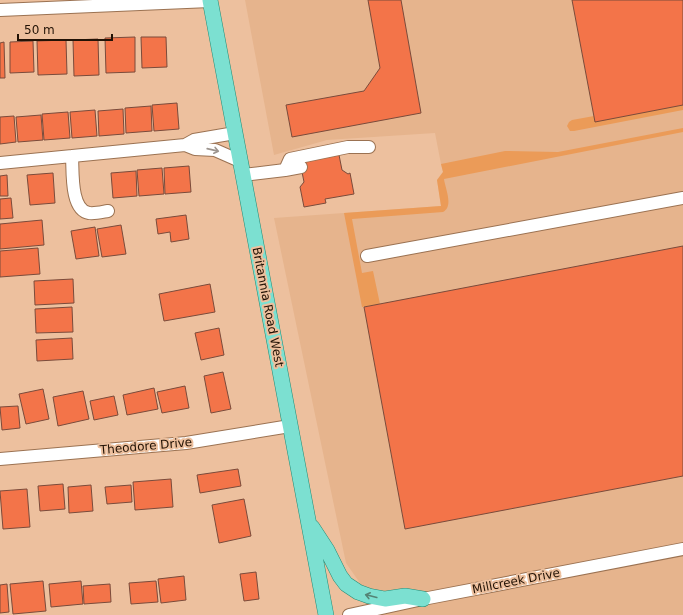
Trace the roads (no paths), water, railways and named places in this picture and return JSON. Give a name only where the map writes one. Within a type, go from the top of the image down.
[{"type":"main road","name":"Britannia Road West","points":[[210,1],[326,615]]},
{"type":"main road","points":[[308,522],[328,550],[340,576],[346,584],[358,592],[369,596],[385,599],[405,596],[423,599]]},
{"type":"street","points":[[0,10],[105,3],[210,1]]},
{"type":"street","points":[[0,163],[185,145],[194,140],[235,133]]},
{"type":"street","points":[[185,145],[195,149],[216,150],[242,168],[285,170],[301,167]]},
{"type":"street","points":[[285,170],[290,159],[348,147],[369,146]]},
{"type":"street","points":[[72,156],[77,204],[82,210],[88,213],[108,211]]},
{"type":"street","points":[[367,256],[683,198]]},
{"type":"street","name":"Theodore Drive","points":[[0,459],[186,443],[290,426]]},
{"type":"street","name":"Millcreek Drive","points":[[349,615],[423,599],[683,549]]}]
